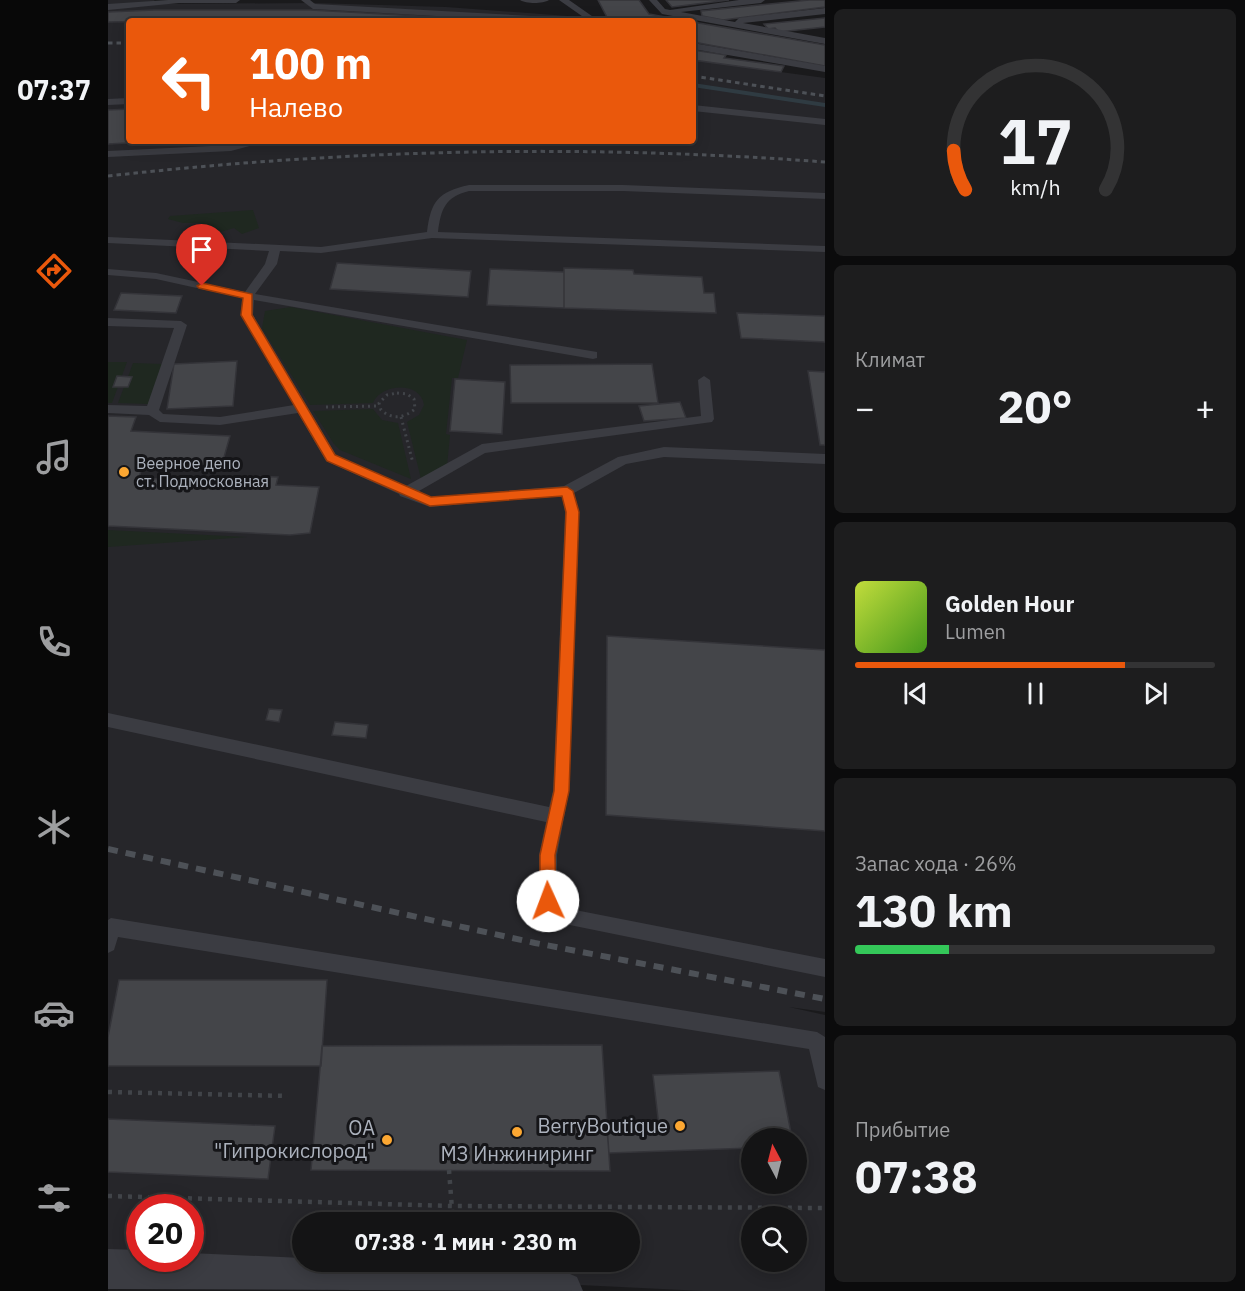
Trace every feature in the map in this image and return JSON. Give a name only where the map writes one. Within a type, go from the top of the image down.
[{"type":"street","points":[[108,1269],[563,1291]]},
{"type":"lane","points":[[108,7],[174,1],[237,0]]},
{"type":"lane","points":[[304,0],[313,6],[523,18]]},
{"type":"lane","points":[[524,0],[542,1],[541,18]]},
{"type":"lane","points":[[563,0],[590,18]]},
{"type":"lane","points":[[653,0],[662,11],[825,41]]},
{"type":"lane","points":[[662,11],[761,0]]},
{"type":"lane","points":[[721,23],[825,11]]},
{"type":"lane","points":[[794,35],[825,32]]},
{"type":"lane","points":[[696,47],[825,69]]},
{"type":"lane","points":[[108,102],[126,101]]},
{"type":"lane","points":[[696,108],[825,122]]},
{"type":"lane","points":[[108,154],[231,148],[249,144]]},
{"type":"lane","points":[[432,235],[436,208],[452,191],[469,188],[622,188],[825,196]]},
{"type":"lane","points":[[108,240],[321,250],[432,235],[825,249]]},
{"type":"lane","points":[[276,247],[270,264],[248,296],[247,315],[331,458],[412,489],[430,502],[567,491],[623,460],[664,452],[825,459]]},
{"type":"lane","points":[[109,273],[156,276],[248,296],[593,355]]},
{"type":"lane","points":[[108,322],[181,325],[152,411]]},
{"type":"lane","points":[[412,489],[482,449],[708,419],[704,380]]},
{"type":"lane","points":[[108,409],[152,411],[160,418],[220,421],[302,408]]},
{"type":"lane","points":[[567,491],[572,512],[568,663],[561,791],[548,855],[548,901],[566,917],[825,968]]},
{"type":"lane","points":[[108,720],[555,816]]},
{"type":"lane","points":[[108,944],[111,927],[817,1041],[825,1080]]},
{"type":"path","points":[[401,393],[410,396],[416,402],[415,409],[402,417],[385,414],[379,406],[382,399],[390,394],[401,393]]},
{"type":"path","points":[[302,408],[379,406]]},
{"type":"path","points":[[402,417],[412,489]]},
{"type":"path","points":[[108,1092],[288,1096]]},
{"type":"path","points":[[449,1170],[452,1212]]},
{"type":"path","points":[[108,1196],[452,1206],[825,1208]]},
{"type":"shaded area","points":[[108,0],[154,0],[157,4],[314,3],[446,7],[581,17],[126,18],[126,144],[696,144],[696,60],[825,78],[825,1012],[789,1007],[825,1015],[825,1291],[703,1291],[313,1272],[640,1272],[640,1212],[292,1212],[292,1271],[204,1267],[204,1194],[126,1194],[126,1263],[108,1262]]},
{"type":"shaded area","points":[[253,210],[259,228],[242,234],[234,228],[217,233],[208,232],[201,223],[183,223],[168,219],[170,216]]},
{"type":"shaded area","points":[[291,307],[467,340],[458,378],[452,378],[446,434],[450,435],[447,466],[421,479],[407,422],[419,415],[424,405],[416,392],[400,388],[384,392],[377,396],[373,403],[310,405],[262,328],[265,311]]},
{"type":"shaded area","points":[[108,362],[127,362],[112,403],[108,403]]},
{"type":"shaded area","points":[[133,363],[162,364],[148,404],[118,403],[124,387],[128,387],[132,377],[128,377]]},
{"type":"shaded area","points":[[373,409],[382,420],[398,423],[411,479],[340,450],[313,411]]},
{"type":"shaded area","points":[[108,530],[247,537],[108,547]]},
{"type":"building","points":[[598,0],[639,0],[649,14],[671,18],[607,18]]},
{"type":"building","points":[[666,0],[729,0],[672,7]]},
{"type":"building","points":[[825,0],[825,7],[723,20],[702,16],[701,11]]},
{"type":"building","points":[[311,10],[456,18],[126,18],[126,22],[108,22],[108,12]]},
{"type":"building","points":[[825,18],[825,27],[779,32],[775,28],[768,29],[764,24]]},
{"type":"building","points":[[696,23],[825,45],[825,66],[696,43]]},
{"type":"building","points":[[696,50],[726,55],[724,58],[784,66],[781,72],[696,60]]},
{"type":"building","points":[[126,109],[126,143],[108,144],[108,110]]},
{"type":"building","points":[[337,263],[471,271],[468,297],[330,289]]},
{"type":"building","points":[[564,268],[633,270],[634,274],[702,277],[704,293],[714,293],[716,313],[564,308]]},
{"type":"building","points":[[490,269],[564,272],[564,308],[487,305]]},
{"type":"building","points":[[121,293],[182,296],[176,313],[114,310]]},
{"type":"building","points":[[737,313],[825,316],[825,342],[741,338]]},
{"type":"building","points":[[237,361],[233,406],[167,409],[174,364]]},
{"type":"building","points":[[652,364],[658,403],[511,403],[510,365]]},
{"type":"building","points":[[808,371],[825,372],[825,445],[820,445]]},
{"type":"building","points":[[117,376],[132,377],[128,387],[113,387]]},
{"type":"building","points":[[455,379],[505,382],[502,434],[450,431]]},
{"type":"building","points":[[680,402],[686,418],[644,421],[639,406]]},
{"type":"building","name":"Веерное депо ст. Подмосковная","points":[[108,416],[136,417],[131,431],[230,436],[221,468],[143,464],[139,478],[246,483],[248,476],[278,477],[276,485],[319,487],[310,533],[290,535],[108,526]]},
{"type":"building","points":[[607,636],[825,650],[825,831],[606,815]]},
{"type":"building","points":[[269,709],[282,710],[279,722],[266,720]]},
{"type":"building","points":[[335,722],[368,725],[366,738],[332,735]]},
{"type":"building","points":[[119,980],[327,980],[321,1066],[108,1066],[108,1037]]},
{"type":"building","points":[[602,1045],[610,1171],[311,1170],[322,1046]]},
{"type":"building","points":[[779,1071],[790,1128],[741,1128],[741,1148],[609,1153],[607,1130],[659,1127],[653,1075]]},
{"type":"building","points":[[108,1119],[275,1126],[268,1179],[108,1172]]},
{"type":"waterway","points":[[696,85],[825,105]]},
{"type":"railway","points":[[108,43],[126,43]]},
{"type":"railway","points":[[696,76],[825,96]]},
{"type":"railway","points":[[108,176],[288,160],[466,152],[644,153],[825,162]]},
{"type":"railway","points":[[108,849],[535,943],[825,999]]},
{"type":"place","name":"Веерное депо ст. Подмосковная","points":[[124,472]]},
{"type":"place","name":"BerryBoutique","points":[[680,1126]]},
{"type":"place","name":"МЗ Инжиниринг","points":[[517,1132]]},
{"type":"place","name":"ОА \"Гипрокислород\"","points":[[387,1140]]},
{"type":"route","points":[[202,286],[248,296],[247,315],[331,458],[405,493],[430,502],[567,491],[572,512],[568,663],[561,791],[548,855],[546,880],[548,901]]}]
